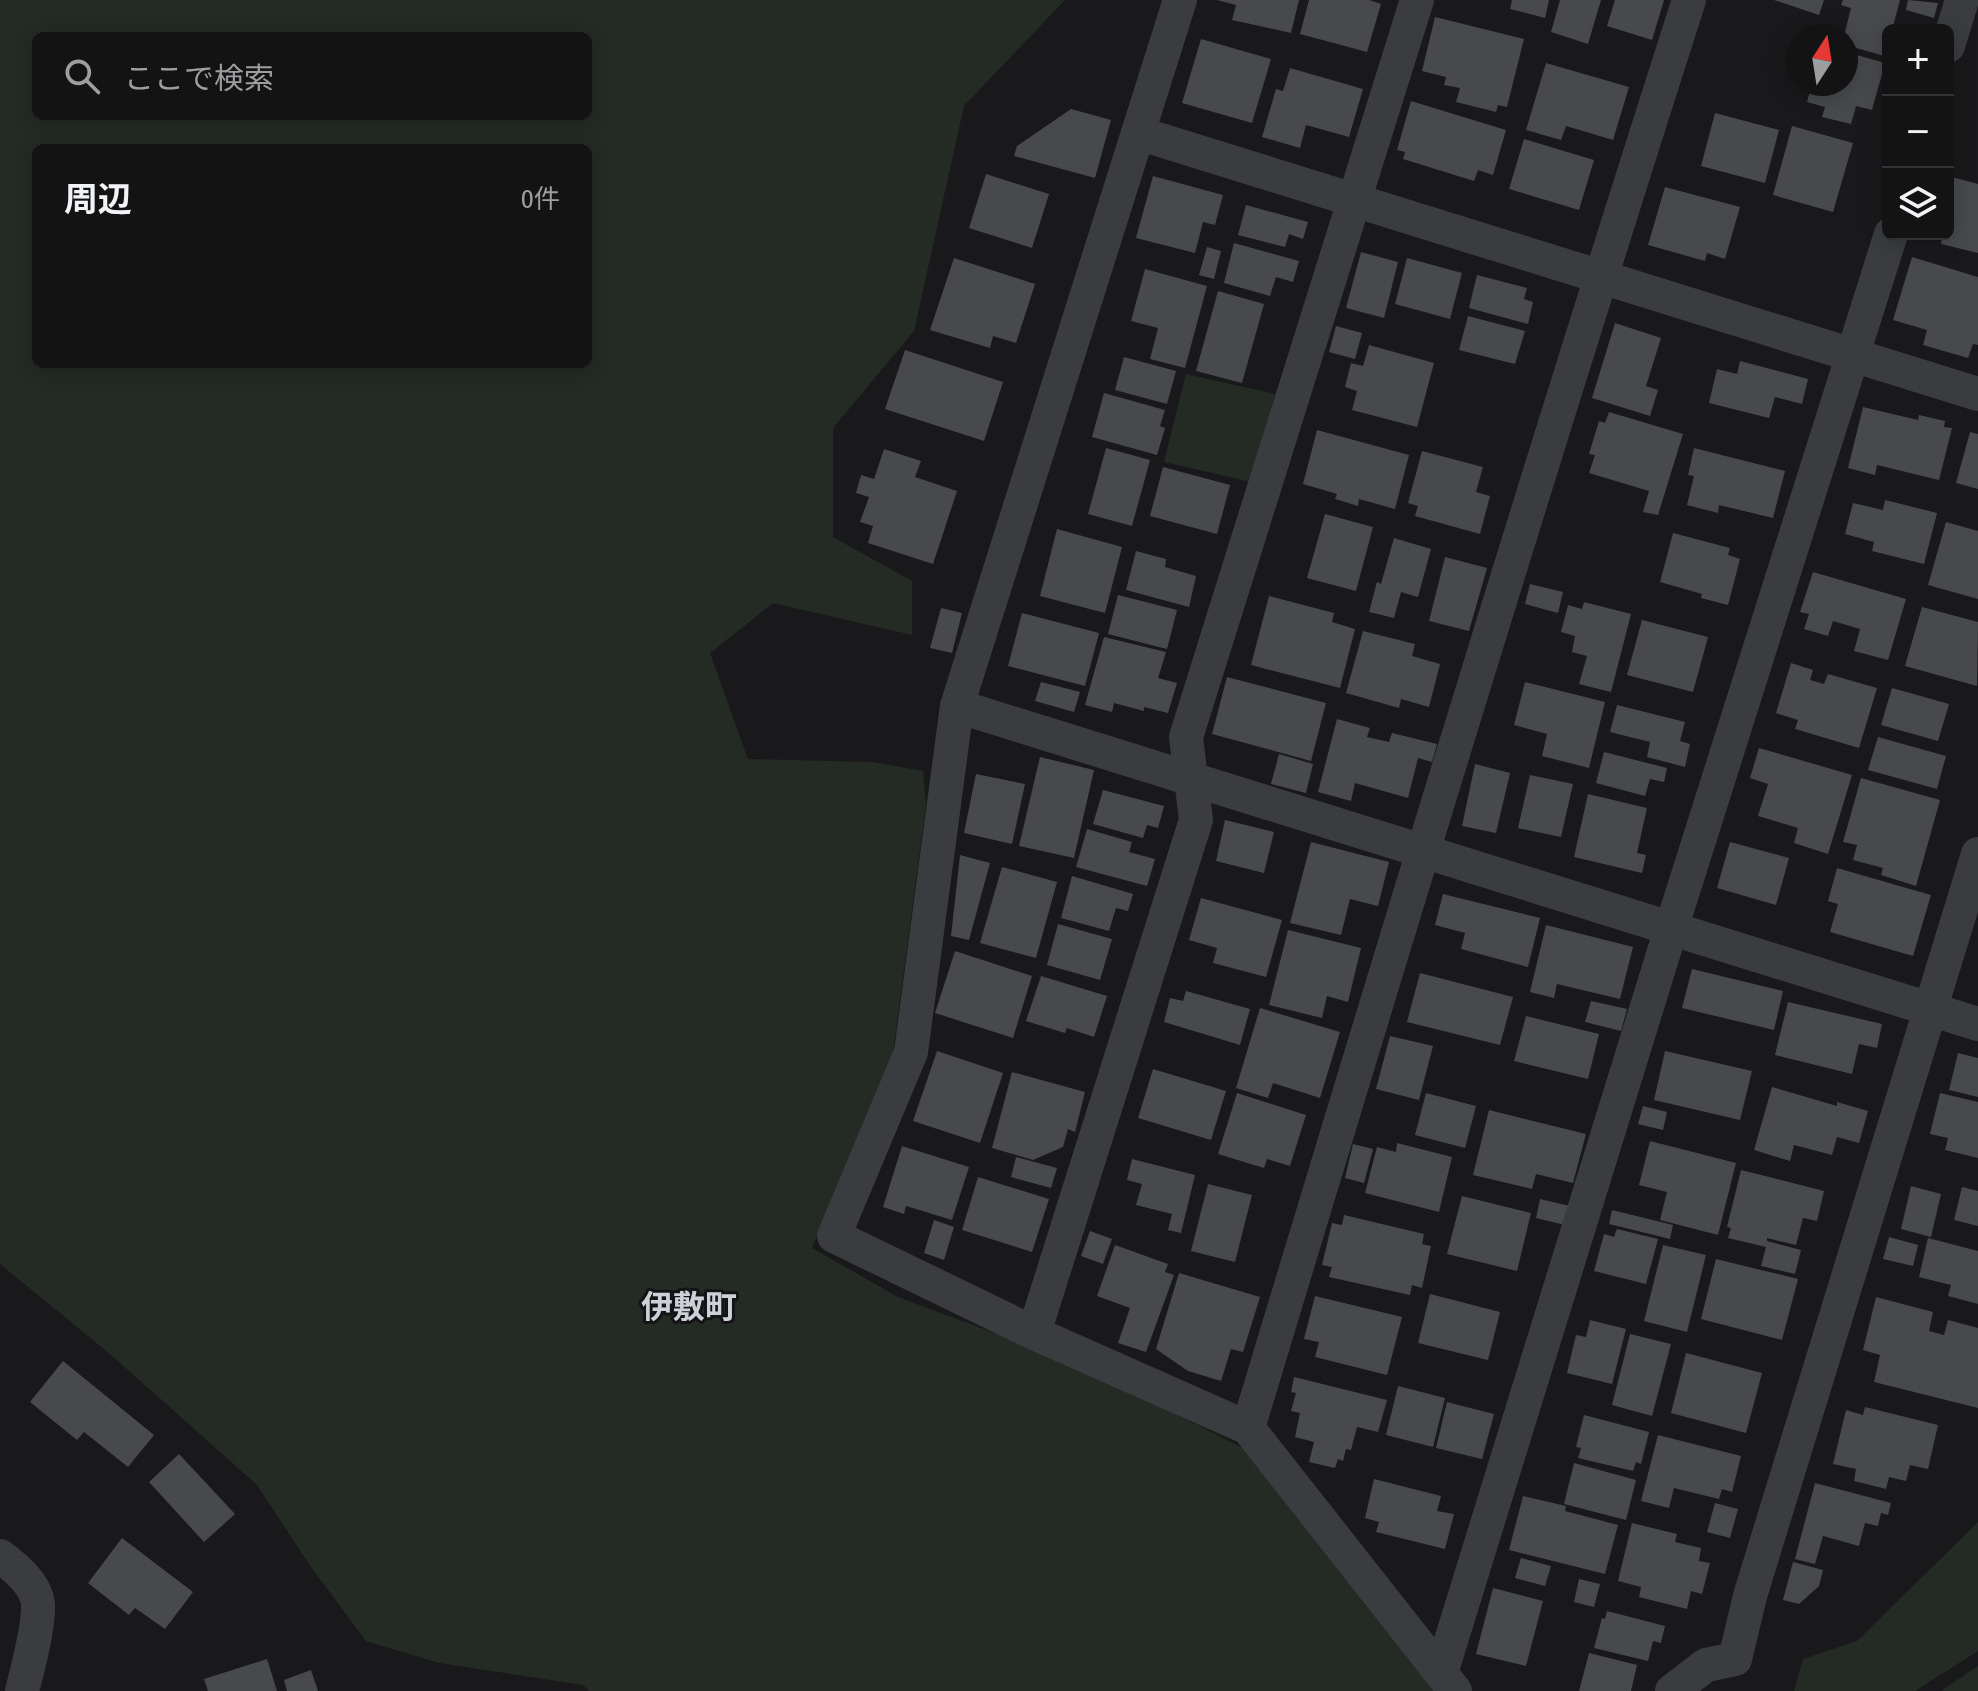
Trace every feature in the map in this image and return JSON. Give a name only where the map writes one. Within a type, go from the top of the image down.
[{"type":"street","points":[[1180,0],[957,706],[911,1052],[834,1236],[1034,1333],[1248,1428],[1448,1682]]},
{"type":"street","points":[[1034,1333],[1196,820],[1186,737],[1417,0]]},
{"type":"street","points":[[1248,1428],[1422,852],[1689,0]]},
{"type":"street","points":[[1954,26],[1962,0]]},
{"type":"street","points":[[1138,133],[1978,394]]},
{"type":"street","points":[[1448,1682],[1671,929],[1889,240]]},
{"type":"street","points":[[957,706],[1978,1024]]},
{"type":"street","points":[[1672,1691],[1706,1665],[1735,1659],[1755,1581],[1978,854]]},
{"type":"street","points":[[0,1556],[22,1573],[38,1602],[22,1691]]},
{"type":"shaded area","points":[[0,0],[1065,0],[964,106],[914,331],[833,428],[833,537],[912,581],[912,635],[773,603],[710,653],[748,759],[873,762],[923,771],[926,805],[893,1052],[812,1248],[898,1297],[1070,1361],[1243,1448],[1349,1569],[1433,1691],[589,1691],[583,1685],[439,1663],[366,1641],[311,1567],[257,1485],[110,1354],[0,1264]]},
{"type":"shaded area","points":[[1186,374],[1275,394],[1252,482],[1164,462]]},
{"type":"shaded area","points":[[1978,1522],[1978,1651],[1915,1691],[1794,1691],[1803,1659],[1857,1641]]},
{"type":"shaded area","points":[[1978,1666],[1978,1691],[1941,1691]]},
{"type":"building","points":[[1217,0],[1299,0],[1291,33],[1232,20],[1236,5]]},
{"type":"building","points":[[1309,0],[1369,0],[1381,4],[1367,52],[1300,34]]},
{"type":"building","points":[[1512,0],[1549,0],[1545,18],[1510,9]]},
{"type":"building","points":[[1560,0],[1601,0],[1588,44],[1551,32]]},
{"type":"building","points":[[1615,0],[1664,0],[1652,40],[1607,26]]},
{"type":"building","points":[[1774,0],[1824,0],[1819,15]]},
{"type":"building","points":[[1843,0],[1900,0],[1894,24],[1882,24],[1882,55],[1858,48],[1858,24],[1847,24],[1851,8],[1841,5]]},
{"type":"building","points":[[1908,0],[1938,3],[1934,18],[1906,10]]},
{"type":"building","points":[[1435,17],[1524,39],[1507,107],[1498,105],[1496,112],[1456,102],[1460,88],[1444,85],[1446,77],[1422,71]]},
{"type":"building","points":[[1201,39],[1271,59],[1252,123],[1182,103]]},
{"type":"building","points":[[1858,55],[1882,62],[1872,110],[1856,106],[1851,124],[1822,117],[1825,107],[1807,102],[1809,96],[1858,96]]},
{"type":"building","points":[[1546,63],[1629,87],[1613,140],[1566,126],[1561,140],[1526,130]]},
{"type":"building","points":[[1290,68],[1363,89],[1349,137],[1306,125],[1300,148],[1262,137],[1276,89],[1283,91]]},
{"type":"building","points":[[1411,101],[1506,130],[1493,175],[1478,170],[1474,181],[1403,159],[1405,152],[1397,150]]},
{"type":"building","points":[[1071,109],[1111,120],[1095,178],[1014,156],[1017,146]]},
{"type":"building","points":[[1715,113],[1779,130],[1765,183],[1701,166]]},
{"type":"building","points":[[1792,126],[1853,143],[1833,212],[1773,195]]},
{"type":"building","points":[[1524,139],[1594,160],[1579,210],[1509,189]]},
{"type":"building","points":[[986,174],[1049,194],[1032,248],[969,228]]},
{"type":"building","points":[[1153,176],[1223,195],[1215,225],[1203,222],[1195,253],[1136,238]]},
{"type":"building","points":[[1954,178],[1978,184],[1978,253],[1941,244],[1942,240],[1954,240]]},
{"type":"building","points":[[1665,187],[1740,207],[1725,259],[1707,253],[1705,261],[1648,245]]},
{"type":"building","points":[[1246,205],[1308,222],[1303,239],[1289,234],[1285,247],[1238,235]]},
{"type":"building","points":[[1234,243],[1299,261],[1293,282],[1276,277],[1270,296],[1224,283]]},
{"type":"building","points":[[1207,247],[1221,251],[1214,279],[1199,275]]},
{"type":"building","points":[[1361,252],[1398,262],[1384,318],[1346,308]]},
{"type":"building","points":[[1912,257],[1978,277],[1978,345],[1973,344],[1968,358],[1923,345],[1927,330],[1893,320]]},
{"type":"building","points":[[954,258],[1035,284],[1016,343],[993,336],[990,348],[930,330]]},
{"type":"building","points":[[1407,258],[1462,273],[1450,319],[1395,304]]},
{"type":"building","points":[[1145,269],[1207,286],[1185,368],[1150,359],[1158,328],[1131,321]]},
{"type":"building","points":[[1477,275],[1527,288],[1524,299],[1533,302],[1528,324],[1469,308]]},
{"type":"building","points":[[1218,291],[1264,304],[1242,383],[1196,371]]},
{"type":"building","points":[[1468,316],[1525,331],[1515,364],[1459,350]]},
{"type":"building","points":[[1615,323],[1661,338],[1646,386],[1658,390],[1650,416],[1592,398]]},
{"type":"building","points":[[1336,326],[1362,333],[1355,359],[1329,352]]},
{"type":"building","points":[[1369,345],[1434,363],[1417,427],[1352,410],[1357,391],[1345,387],[1351,363],[1363,366]]},
{"type":"building","points":[[905,350],[1003,382],[984,441],[885,409]]},
{"type":"building","points":[[1124,357],[1176,371],[1167,404],[1115,390]]},
{"type":"building","points":[[1740,361],[1808,379],[1802,404],[1775,397],[1769,418],[1709,403],[1717,369],[1737,374]]},
{"type":"building","points":[[1104,393],[1165,410],[1160,426],[1165,428],[1157,455],[1092,437]]},
{"type":"building","points":[[1863,407],[1918,420],[1919,415],[1945,421],[1944,427],[1952,428],[1939,480],[1877,465],[1875,475],[1848,468]]},
{"type":"building","points":[[1609,412],[1683,434],[1658,515],[1643,512],[1649,491],[1589,473],[1595,455],[1589,454],[1599,421],[1605,423]]},
{"type":"building","points":[[1317,430],[1409,455],[1395,509],[1359,499],[1358,506],[1335,499],[1337,494],[1303,484]]},
{"type":"building","points":[[1970,432],[1978,434],[1978,489],[1956,483]]},
{"type":"building","points":[[1106,448],[1150,460],[1132,526],[1088,514]]},
{"type":"building","points":[[1694,448],[1785,471],[1773,518],[1719,505],[1718,513],[1687,505],[1694,476],[1688,475]]},
{"type":"building","points":[[884,449],[921,461],[915,477],[957,491],[933,564],[868,543],[873,526],[860,522],[869,497],[856,493],[861,475],[874,479]]},
{"type":"building","points":[[1422,451],[1483,467],[1476,492],[1490,496],[1480,534],[1415,516],[1418,506],[1408,503]]},
{"type":"building","points":[[1163,467],[1230,485],[1217,534],[1150,516]]},
{"type":"building","points":[[1885,500],[1937,513],[1924,564],[1872,551],[1874,542],[1845,534],[1853,503],[1883,510]]},
{"type":"building","points":[[1325,514],[1373,527],[1356,591],[1307,578]]},
{"type":"building","points":[[1946,522],[1978,531],[1978,599],[1928,585]]},
{"type":"building","points":[[1057,529],[1122,547],[1105,613],[1040,596]]},
{"type":"building","points":[[1673,533],[1730,548],[1728,555],[1740,559],[1728,605],[1660,582]]},
{"type":"building","points":[[1394,538],[1431,549],[1418,597],[1401,592],[1394,618],[1369,612],[1377,582],[1381,584]]},
{"type":"building","points":[[1136,551],[1166,559],[1165,567],[1196,576],[1189,607],[1126,590]]},
{"type":"building","points":[[1445,557],[1487,568],[1469,631],[1429,621]]},
{"type":"building","points":[[1813,572],[1906,599],[1888,660],[1854,651],[1860,629],[1833,621],[1828,636],[1804,629],[1809,614],[1800,612]]},
{"type":"building","points":[[1530,584],[1563,592],[1558,613],[1525,604]]},
{"type":"building","points":[[1118,595],[1177,610],[1167,649],[1108,634]]},
{"type":"building","points":[[1269,596],[1334,613],[1332,622],[1355,629],[1340,688],[1251,665]]},
{"type":"building","points":[[1584,602],[1631,614],[1611,692],[1579,684],[1587,656],[1572,652],[1575,636],[1561,632],[1568,605],[1582,609]]},
{"type":"building","points":[[1922,607],[1978,622],[1977,686],[1905,666]]},
{"type":"building","points":[[941,608],[962,613],[952,653],[930,648]]},
{"type":"building","points":[[1022,613],[1099,633],[1085,686],[1008,666]]},
{"type":"building","points":[[1642,620],[1708,637],[1693,692],[1627,675]]},
{"type":"building","points":[[1363,631],[1415,644],[1412,656],[1440,664],[1429,707],[1401,699],[1399,708],[1346,693]]},
{"type":"building","points":[[1104,637],[1166,652],[1158,678],[1177,683],[1168,713],[1144,707],[1144,711],[1114,703],[1112,712],[1085,705]]},
{"type":"building","points":[[1791,663],[1813,670],[1810,680],[1824,684],[1828,674],[1877,688],[1859,748],[1795,729],[1798,720],[1776,713]]},
{"type":"building","points":[[1227,677],[1326,703],[1311,761],[1212,734]]},
{"type":"building","points":[[1041,682],[1080,692],[1074,712],[1035,701]]},
{"type":"building","points":[[1525,682],[1605,702],[1589,768],[1542,756],[1547,734],[1514,725]]},
{"type":"building","points":[[1892,688],[1949,704],[1938,741],[1881,725]]},
{"type":"building","points":[[1617,705],[1685,722],[1680,741],[1690,744],[1685,767],[1647,757],[1650,742],[1610,732]]},
{"type":"building","points":[[1337,719],[1370,728],[1367,737],[1389,742],[1392,733],[1437,744],[1432,762],[1418,758],[1408,798],[1355,783],[1351,801],[1318,792]]},
{"type":"building","points":[[1878,737],[1946,756],[1937,789],[1868,770]]},
{"type":"building","points":[[1759,748],[1852,775],[1828,854],[1794,843],[1798,828],[1758,816],[1768,784],[1750,778]]},
{"type":"building","points":[[1604,752],[1667,768],[1664,782],[1650,779],[1645,796],[1596,783]]},
{"type":"building","points":[[1279,754],[1313,764],[1306,793],[1271,784]]},
{"type":"building","points":[[1040,757],[1094,770],[1074,858],[1019,846]]},
{"type":"building","points":[[1475,764],[1510,773],[1496,833],[1462,826]]},
{"type":"building","points":[[976,774],[1025,784],[1012,844],[964,833]]},
{"type":"building","points":[[1530,775],[1573,784],[1561,837],[1518,828]]},
{"type":"building","points":[[1861,778],[1940,800],[1916,886],[1881,875],[1883,868],[1853,860],[1857,845],[1843,842]]},
{"type":"building","points":[[1103,790],[1164,806],[1158,828],[1147,825],[1143,838],[1093,824]]},
{"type":"building","points":[[1588,794],[1647,808],[1637,853],[1646,855],[1642,873],[1574,857]]},
{"type":"building","points":[[1225,820],[1274,832],[1264,873],[1216,861]]},
{"type":"building","points":[[1087,829],[1132,842],[1129,852],[1155,859],[1147,886],[1076,867]]},
{"type":"building","points":[[1311,842],[1389,862],[1378,906],[1350,899],[1341,935],[1290,923]]},
{"type":"building","points":[[1730,842],[1789,858],[1776,905],[1717,888]]},
{"type":"building","points":[[960,855],[990,863],[969,940],[951,936]]},
{"type":"building","points":[[1002,867],[1057,882],[1036,958],[980,943]]},
{"type":"building","points":[[1837,868],[1931,895],[1913,956],[1830,932],[1838,904],[1828,901]]},
{"type":"building","points":[[1072,876],[1133,894],[1128,911],[1116,908],[1109,931],[1061,918]]},
{"type":"building","points":[[1443,894],[1540,918],[1528,967],[1461,949],[1465,933],[1435,925]]},
{"type":"building","points":[[1201,898],[1282,920],[1266,977],[1213,963],[1217,948],[1189,940]]},
{"type":"building","points":[[1058,924],[1112,939],[1100,980],[1047,965]]},
{"type":"building","points":[[1546,925],[1633,947],[1620,999],[1557,984],[1554,998],[1530,992]]},
{"type":"building","points":[[1288,930],[1361,948],[1348,1002],[1327,996],[1322,1018],[1269,1005]]},
{"type":"building","points":[[955,951],[1032,976],[1013,1038],[935,1013]]},
{"type":"building","points":[[1692,969],[1783,991],[1774,1030],[1682,1008]]},
{"type":"building","points":[[1420,973],[1513,997],[1500,1045],[1407,1022]]},
{"type":"building","points":[[1041,976],[1107,996],[1094,1037],[1067,1028],[1065,1033],[1026,1021]]},
{"type":"building","points":[[1186,991],[1250,1009],[1240,1045],[1164,1022],[1170,998],[1183,1001]]},
{"type":"building","points":[[1591,1001],[1627,1009],[1621,1031],[1585,1022]]},
{"type":"building","points":[[1788,1002],[1882,1024],[1877,1048],[1859,1044],[1852,1074],[1775,1055]]},
{"type":"building","points":[[1260,1008],[1340,1032],[1320,1098],[1273,1083],[1268,1098],[1236,1088]]},
{"type":"building","points":[[1526,1016],[1599,1034],[1588,1079],[1514,1061]]},
{"type":"building","points":[[1390,1036],[1433,1046],[1419,1100],[1376,1089]]},
{"type":"building","points":[[937,1051],[1003,1073],[980,1143],[913,1121]]},
{"type":"building","points":[[1665,1051],[1752,1071],[1740,1120],[1654,1100]]},
{"type":"building","points":[[1958,1053],[1978,1058],[1978,1097],[1949,1090]]},
{"type":"building","points":[[1153,1069],[1226,1091],[1211,1140],[1138,1118]]},
{"type":"building","points":[[1012,1072],[1085,1092],[1075,1132],[1068,1129],[1063,1147],[1033,1160],[992,1148]]},
{"type":"building","points":[[1772,1087],[1837,1106],[1837,1102],[1868,1111],[1859,1143],[1837,1137],[1832,1155],[1794,1145],[1790,1161],[1754,1150]]},
{"type":"building","points":[[1237,1093],[1306,1115],[1290,1166],[1267,1159],[1264,1168],[1218,1154]]},
{"type":"building","points":[[1426,1093],[1476,1106],[1465,1148],[1415,1135]]},
{"type":"building","points":[[1940,1093],[1978,1102],[1978,1158],[1945,1150],[1948,1138],[1930,1134]]},
{"type":"building","points":[[1643,1106],[1667,1112],[1663,1130],[1638,1124]]},
{"type":"building","points":[[1489,1110],[1586,1134],[1573,1183],[1536,1174],[1532,1189],[1473,1175]]},
{"type":"building","points":[[1650,1141],[1736,1163],[1718,1235],[1660,1220],[1667,1192],[1639,1185]]},
{"type":"building","points":[[1397,1143],[1452,1157],[1439,1212],[1365,1193],[1377,1147],[1396,1152]]},
{"type":"building","points":[[1353,1144],[1373,1149],[1364,1183],[1345,1178]]},
{"type":"building","points":[[902,1146],[969,1167],[952,1220],[906,1206],[904,1214],[883,1207]]},
{"type":"building","points":[[1016,1157],[1057,1168],[1051,1188],[1011,1177]]},
{"type":"building","points":[[1132,1159],[1195,1175],[1181,1233],[1168,1230],[1172,1214],[1136,1205],[1142,1184],[1127,1180]]},
{"type":"building","points":[[1741,1170],[1824,1191],[1817,1221],[1803,1218],[1796,1245],[1767,1238],[1767,1241],[1801,1250],[1795,1274],[1761,1266],[1766,1247],[1728,1238],[1731,1228],[1727,1227]]},
{"type":"building","points":[[978,1177],[1049,1199],[1032,1252],[962,1230]]},
{"type":"building","points":[[1208,1184],[1252,1195],[1235,1262],[1191,1251]]},
{"type":"building","points":[[1911,1186],[1941,1194],[1931,1237],[1901,1229]]},
{"type":"building","points":[[1962,1187],[1978,1191],[1978,1226],[1954,1220]]},
{"type":"building","points":[[1462,1196],[1531,1213],[1517,1271],[1447,1254]]},
{"type":"building","points":[[1540,1199],[1570,1206],[1565,1225],[1536,1218]]},
{"type":"building","points":[[1612,1210],[1673,1225],[1670,1239],[1609,1224]]},
{"type":"building","points":[[1344,1215],[1424,1234],[1422,1244],[1431,1246],[1422,1288],[1412,1285],[1410,1295],[1329,1277],[1332,1267],[1322,1265],[1332,1223],[1342,1225]]},
{"type":"building","points":[[934,1220],[954,1227],[944,1260],[924,1253]]},
{"type":"building","points":[[1617,1229],[1658,1239],[1646,1284],[1594,1271],[1604,1234],[1614,1237]]},
{"type":"building","points":[[1090,1231],[1112,1239],[1103,1264],[1081,1256]]},
{"type":"building","points":[[1889,1237],[1918,1245],[1913,1266],[1883,1259]]},
{"type":"building","points":[[1928,1238],[1978,1251],[1978,1304],[1948,1296],[1951,1285],[1919,1277]]},
{"type":"building","points":[[1115,1245],[1168,1264],[1165,1272],[1174,1275],[1146,1352],[1118,1343],[1130,1308],[1097,1296]]},
{"type":"building","points":[[1663,1245],[1706,1255],[1687,1332],[1644,1321]]},
{"type":"building","points":[[1716,1259],[1798,1279],[1782,1340],[1701,1319]]},
{"type":"building","points":[[1179,1273],[1260,1297],[1243,1352],[1231,1349],[1221,1381],[1188,1371],[1156,1349]]},
{"type":"building","points":[[1430,1294],[1500,1312],[1488,1360],[1418,1343]]},
{"type":"building","points":[[1315,1296],[1402,1317],[1387,1375],[1315,1357],[1319,1342],[1304,1339]]},
{"type":"building","points":[[1876,1297],[1933,1312],[1929,1331],[1944,1335],[1948,1320],[1978,1328],[1978,1408],[1874,1382],[1880,1355],[1863,1350]]},
{"type":"building","points":[[1590,1320],[1626,1329],[1612,1384],[1567,1373],[1576,1335],[1586,1337]]},
{"type":"building","points":[[1630,1334],[1671,1344],[1652,1416],[1612,1405]]},
{"type":"building","points":[[1686,1353],[1762,1373],[1746,1433],[1671,1413]]},
{"type":"building","points":[[63,1361],[154,1435],[128,1467],[84,1432],[77,1440],[30,1402]]},
{"type":"building","points":[[1294,1377],[1387,1400],[1378,1432],[1357,1427],[1351,1450],[1346,1449],[1343,1461],[1338,1459],[1335,1468],[1309,1462],[1314,1442],[1295,1437],[1300,1413],[1291,1411],[1296,1393],[1291,1392]]},
{"type":"building","points":[[1398,1386],[1445,1398],[1433,1447],[1386,1435]]},
{"type":"building","points":[[1447,1402],[1494,1414],[1482,1459],[1436,1448]]},
{"type":"building","points":[[1865,1407],[1938,1425],[1928,1469],[1910,1465],[1906,1481],[1889,1477],[1886,1489],[1854,1481],[1856,1469],[1833,1464],[1846,1410],[1863,1415]]},
{"type":"building","points":[[1584,1415],[1649,1432],[1641,1464],[1636,1462],[1633,1471],[1578,1458],[1581,1448],[1576,1447]]},
{"type":"building","points":[[1658,1435],[1741,1456],[1732,1492],[1722,1489],[1719,1499],[1674,1488],[1669,1508],[1641,1501]]},
{"type":"building","points":[[179,1454],[235,1514],[204,1542],[149,1482]]},
{"type":"building","points":[[1574,1463],[1636,1480],[1626,1520],[1564,1504]]},
{"type":"building","points":[[1374,1479],[1441,1496],[1437,1511],[1454,1514],[1445,1549],[1376,1532],[1379,1522],[1365,1518]]},
{"type":"building","points":[[1815,1483],[1891,1503],[1888,1515],[1881,1513],[1878,1526],[1865,1523],[1859,1546],[1823,1536],[1815,1564],[1795,1559]]},
{"type":"building","points":[[1523,1496],[1566,1506],[1565,1511],[1618,1525],[1605,1574],[1509,1550]]},
{"type":"building","points":[[1715,1503],[1738,1509],[1730,1538],[1707,1532]]},
{"type":"building","points":[[1632,1523],[1677,1534],[1675,1542],[1701,1548],[1699,1561],[1710,1563],[1702,1594],[1691,1591],[1687,1609],[1639,1597],[1641,1587],[1618,1581]]},
{"type":"building","points":[[122,1538],[193,1592],[165,1629],[135,1608],[129,1615],[88,1583]]},
{"type":"building","points":[[1521,1558],[1551,1566],[1545,1586],[1515,1578]]},
{"type":"building","points":[[1793,1562],[1823,1570],[1819,1586],[1799,1604],[1783,1600]]},
{"type":"building","points":[[1579,1579],[1600,1584],[1594,1607],[1574,1602]]},
{"type":"building","points":[[1493,1588],[1543,1601],[1526,1666],[1476,1654]]},
{"type":"building","points":[[1607,1611],[1665,1626],[1661,1643],[1653,1641],[1648,1661],[1594,1648]]},
{"type":"building","points":[[1589,1653],[1637,1665],[1631,1691],[1579,1691]]},
{"type":"building","points":[[267,1659],[277,1691],[208,1691],[204,1679]]},
{"type":"building","points":[[311,1670],[318,1691],[287,1691],[284,1680]]},
{"type":"district","name":"伊敷町","points":[[689,1307]]}]
